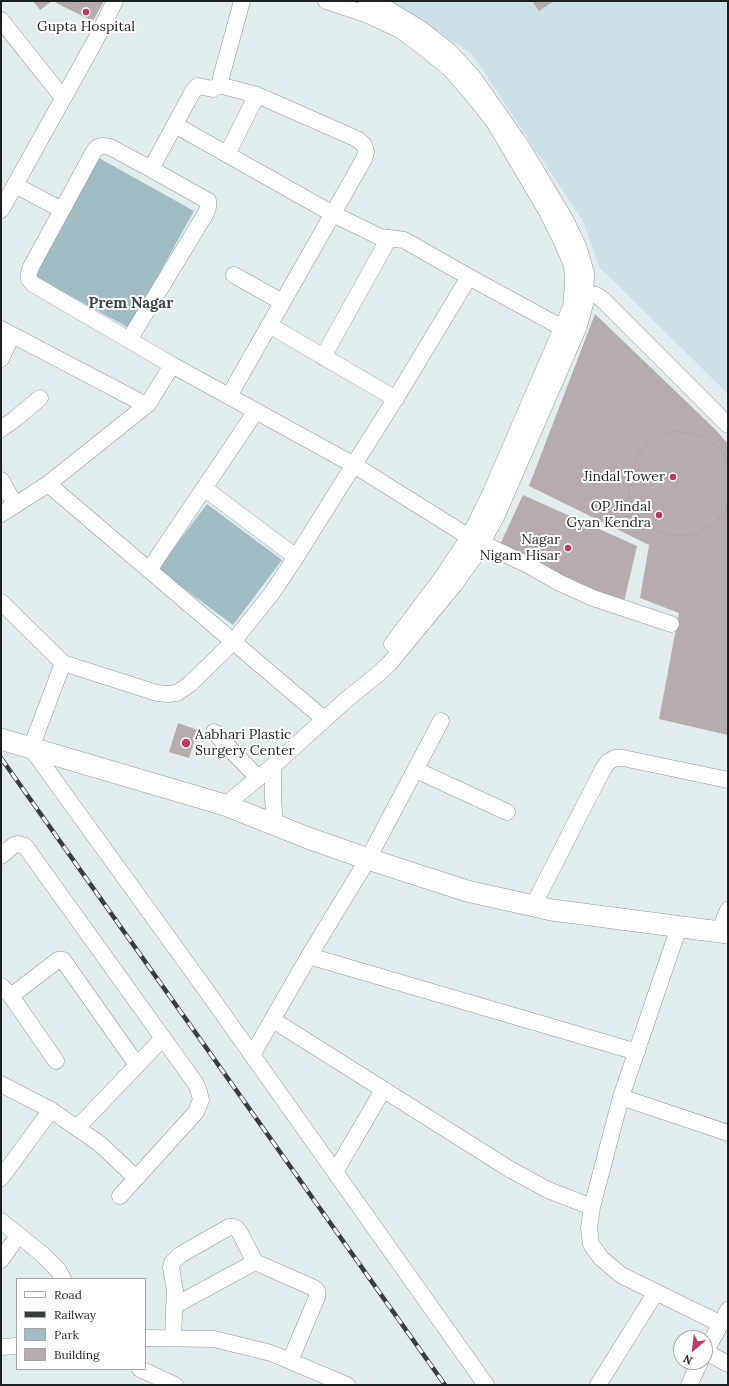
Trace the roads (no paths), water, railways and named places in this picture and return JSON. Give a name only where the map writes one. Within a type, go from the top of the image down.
[{"type":"main road","points":[[1,739],[225,805],[368,859],[467,891],[552,910],[724,933]]},
{"type":"street","points":[[1,210],[94,43],[115,1]]},
{"type":"street","points":[[151,169],[195,88],[202,86],[213,89],[219,85],[242,1]]},
{"type":"street","points":[[326,1],[368,15],[400,30],[450,69],[476,99],[494,122],[546,210],[572,265],[573,285],[579,295]]},
{"type":"street","points":[[225,805],[273,766],[346,700],[404,630],[443,576],[476,540],[491,492],[569,331],[571,307],[579,295],[586,273],[578,246],[566,219],[522,147],[473,77],[450,51],[421,29],[388,9],[366,1]]},
{"type":"street","points":[[1,20],[63,98]]},
{"type":"street","points":[[219,85],[257,96],[357,139],[364,145],[366,152],[364,159],[229,396]]},
{"type":"street","points":[[227,154],[257,96]]},
{"type":"street","points":[[175,125],[333,214],[380,237],[404,240],[468,277],[569,331]]},
{"type":"street","points":[[129,340],[206,213],[208,201],[151,169],[110,148],[103,146],[98,147],[94,151],[31,267],[29,279],[33,284],[172,366],[354,465],[476,540],[528,565],[560,583],[593,598],[671,624]]},
{"type":"street","points":[[15,185],[62,210]]},
{"type":"street","points":[[323,357],[389,238]]},
{"type":"street","points":[[234,275],[282,302]]},
{"type":"street","points":[[1,602],[63,663],[157,693],[177,693],[190,684],[233,642],[272,593],[396,399],[468,277]]},
{"type":"street","points":[[579,295],[596,295],[603,300],[728,425]]},
{"type":"street","points":[[269,325],[396,399]]},
{"type":"street","points":[[1,359],[6,332],[146,405]]},
{"type":"street","points":[[1,514],[48,484],[146,405],[159,388],[172,366]]},
{"type":"street","points":[[1,429],[40,398]]},
{"type":"street","points":[[149,570],[256,411]]},
{"type":"street","points":[[1,480],[15,505]]},
{"type":"street","points":[[48,484],[324,719]]},
{"type":"street","points":[[204,488],[296,557]]},
{"type":"street","points":[[63,663],[31,748],[252,1055],[486,1385]]},
{"type":"street","points":[[252,1055],[309,956],[368,859],[441,721]]},
{"type":"street","points":[[214,732],[258,778]]},
{"type":"street","points":[[533,906],[603,769],[608,762],[615,758],[624,758],[728,780]]},
{"type":"street","points":[[273,766],[275,825]]},
{"type":"street","points":[[416,770],[507,812]]},
{"type":"street","points":[[1,856],[14,845],[18,844],[25,846],[196,1084],[201,1100],[200,1106],[196,1112],[120,1196]]},
{"type":"street","points":[[724,933],[728,910]]},
{"type":"street","points":[[679,927],[621,1097],[592,1207],[589,1228],[591,1244],[601,1258],[621,1275],[656,1292],[724,1317],[713,1338]]},
{"type":"street","points":[[309,956],[637,1052]]},
{"type":"street","points":[[56,1061],[6,991],[58,960],[64,960],[137,1065]]},
{"type":"street","points":[[272,1020],[511,1170],[548,1190],[592,1207]]},
{"type":"street","points":[[78,1128],[163,1038]]},
{"type":"street","points":[[1,1084],[51,1110],[78,1128],[100,1144],[136,1178]]},
{"type":"street","points":[[335,1172],[383,1090]]},
{"type":"street","points":[[621,1097],[728,1133]]},
{"type":"street","points":[[1,1178],[51,1110]]},
{"type":"street","points":[[1,1221],[42,1254],[58,1270],[62,1278]]},
{"type":"street","points":[[173,1338],[175,1291],[172,1263],[180,1255],[229,1227],[237,1229],[240,1233],[255,1262],[314,1288],[317,1291],[317,1297],[290,1361]]},
{"type":"street","points":[[1,1260],[18,1236]]},
{"type":"street","points":[[174,1306],[255,1262]]},
{"type":"street","points":[[598,1385],[656,1292]]},
{"type":"street","points":[[146,1338],[214,1338],[271,1353],[347,1385]]},
{"type":"street","points":[[1,1347],[16,1346]]},
{"type":"street","points":[[713,1359],[728,1364]]},
{"type":"street","points":[[142,1370],[175,1385]]},
{"type":"street","points":[[688,1385],[696,1370]]},
{"type":"railway","points":[[1,758],[445,1385]]},
{"type":"place","name":"Gupta Hospital","points":[[86,12]]},
{"type":"place","name":"Jindal Tower","points":[[673,477]]},
{"type":"place","name":"OP Jindal Gyan Kendra","points":[[659,515]]},
{"type":"place","name":"Nagar Nigam Hisar","points":[[568,548]]},
{"type":"place","name":"Aabhari Plastic Surgery Center","points":[[186,743]]},
{"type":"district","name":"Prem Nagar","points":[[131,304]]}]
